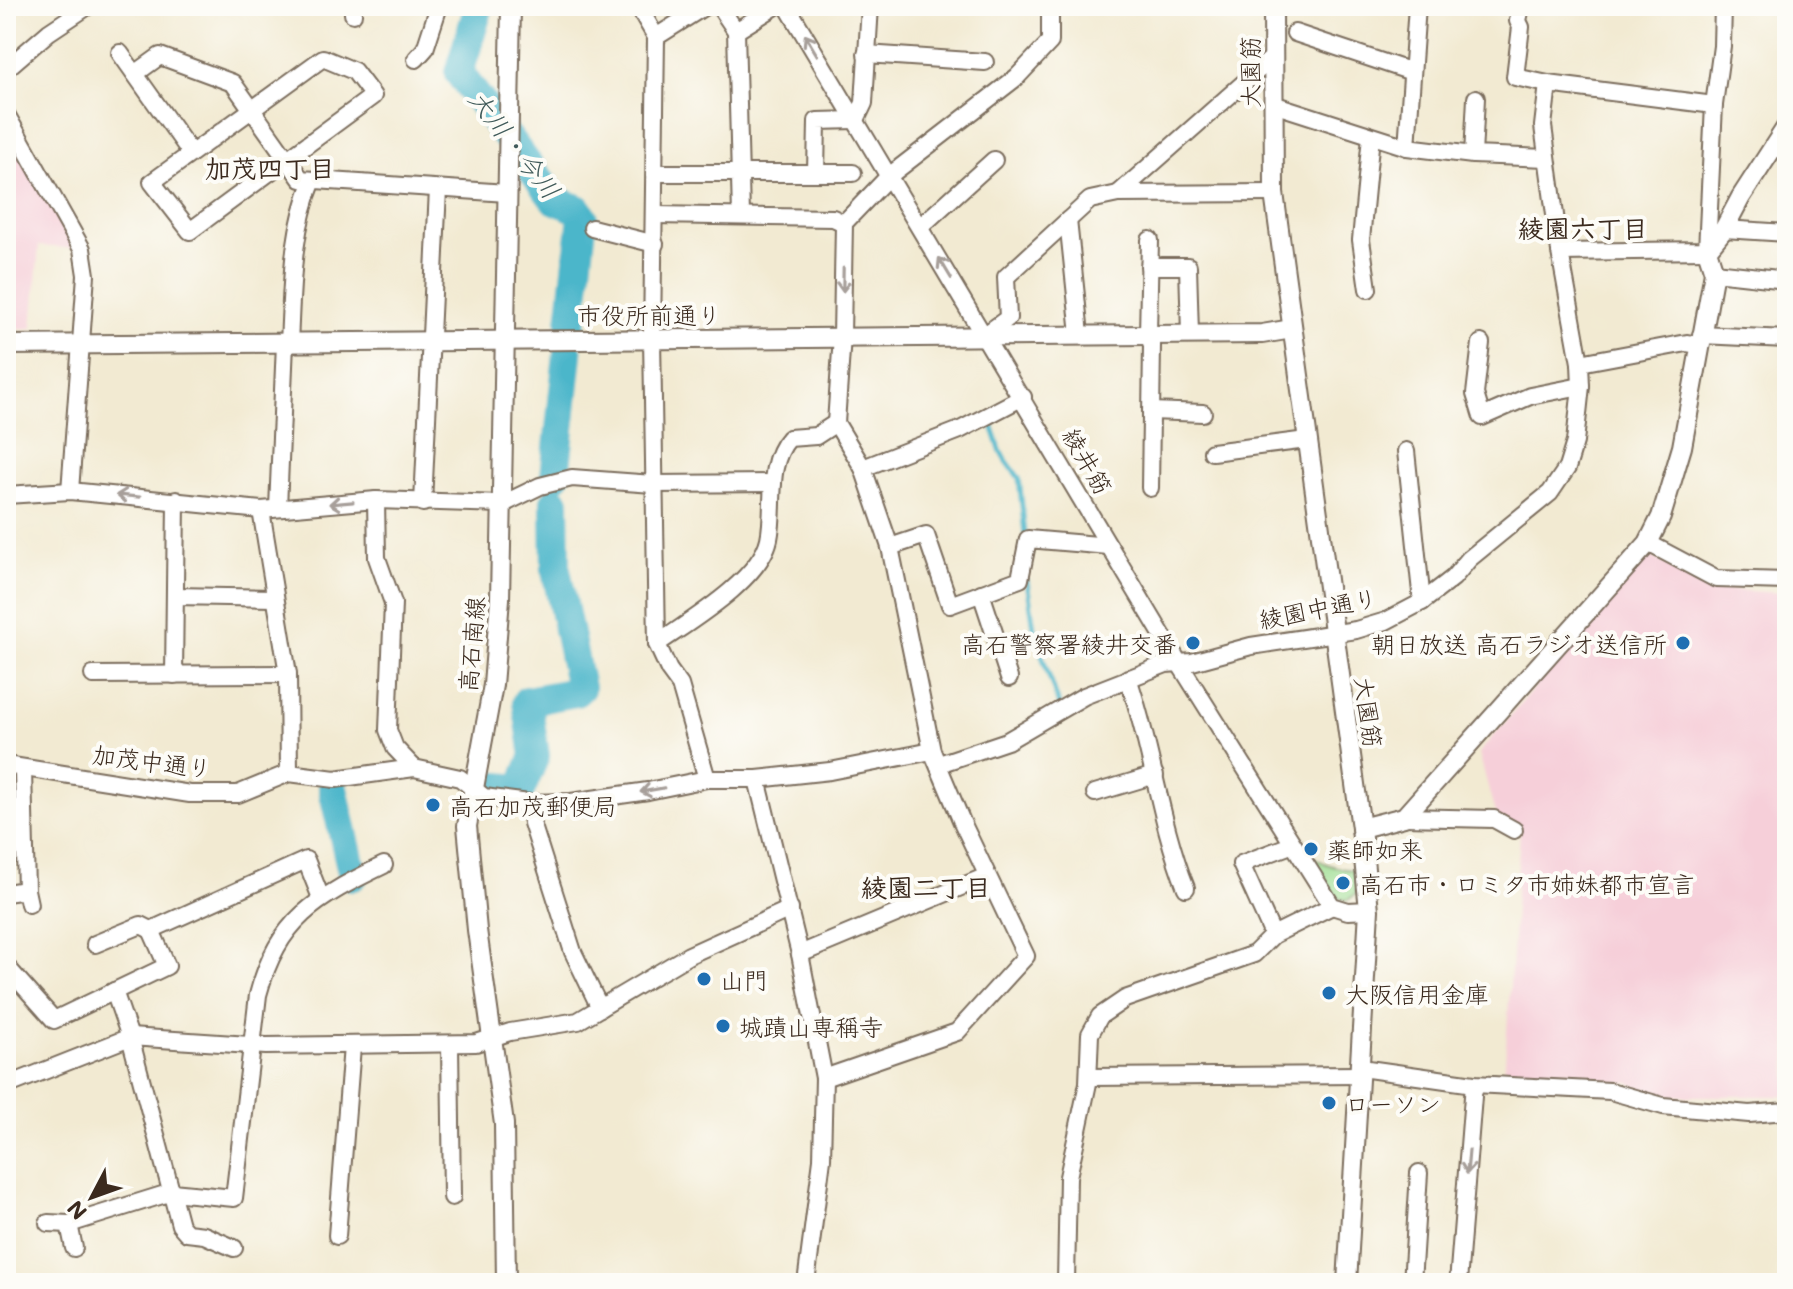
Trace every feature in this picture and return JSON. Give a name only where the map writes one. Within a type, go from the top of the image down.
[{"type":"street","points":[[6,69],[49,32],[88,6]]},
{"type":"street","points":[[416,59],[425,49],[439,6]]},
{"type":"street","name":"高石南線","points":[[506,1283],[504,1124],[467,826],[493,685],[503,504],[511,6]]},
{"type":"street","points":[[639,6],[656,37],[652,338],[657,644],[680,685],[707,779]]},
{"type":"street","points":[[656,37],[705,6]]},
{"type":"street","points":[[719,6],[736,31],[741,215]]},
{"type":"street","points":[[736,31],[776,6]]},
{"type":"street","name":"綾井筋","points":[[787,6],[1179,663],[1332,906]]},
{"type":"street","points":[[816,173],[817,121],[856,120],[864,103],[870,6]]},
{"type":"street","points":[[824,1078],[957,1032],[1009,971],[1026,956],[962,822],[936,758],[890,547],[863,468],[836,423],[842,336],[844,223],[889,176],[1025,69],[1050,42],[1050,6]]},
{"type":"street","name":"大園筋","points":[[1273,6],[1274,193],[1361,828],[1369,910],[1347,1283]]},
{"type":"street","points":[[1407,147],[1416,6]]},
{"type":"street","points":[[1521,6],[1515,77],[1714,105]]},
{"type":"street","points":[[1404,817],[1648,543],[1661,517],[1682,447],[1714,272],[1707,250],[1714,105],[1722,46],[1723,6]]},
{"type":"street","points":[[1295,33],[1412,72]]},
{"type":"street","points":[[120,53],[191,153]]},
{"type":"street","points":[[866,54],[985,62]]},
{"type":"street","points":[[135,74],[160,56],[233,83],[301,179],[507,193]]},
{"type":"street","points":[[323,58],[354,71],[373,96],[190,231],[152,182],[191,153],[323,58]]},
{"type":"street","points":[[1118,194],[1272,58]]},
{"type":"street","name":"綾園中通り","points":[[707,779],[757,779],[936,758],[1007,741],[1084,696],[1128,678],[1251,646],[1386,621],[1422,602],[1453,578],[1469,559],[1550,493],[1567,468],[1575,442],[1581,386],[1580,363],[1560,252],[1543,126],[1548,84]]},
{"type":"street","points":[[1473,155],[1476,98]]},
{"type":"street","points":[[1273,104],[1407,147],[1473,155],[1547,158]]},
{"type":"street","points":[[6,114],[82,249],[86,275],[70,491]]},
{"type":"street","points":[[1707,250],[1724,229],[1787,126]]},
{"type":"street","points":[[1368,289],[1361,240],[1371,136]]},
{"type":"street","points":[[920,227],[994,160]]},
{"type":"street","points":[[655,173],[853,173]]},
{"type":"street","points":[[289,773],[288,674],[275,598],[270,509],[293,252],[301,209],[313,180]]},
{"type":"street","points":[[423,503],[438,189]]},
{"type":"street","points":[[985,335],[1008,318],[1006,277],[1090,200],[1118,194],[1274,193]]},
{"type":"street","points":[[655,215],[833,218],[844,223]]},
{"type":"street","points":[[1068,220],[1080,334]]},
{"type":"street","points":[[592,228],[655,244]]},
{"type":"street","points":[[1724,229],[1787,233]]},
{"type":"street","points":[[1150,240],[1150,488]]},
{"type":"street","points":[[1560,252],[1707,250]]},
{"type":"street","points":[[1149,266],[1188,266],[1190,334]]},
{"type":"street","points":[[1714,272],[1787,280]]},
{"type":"street","name":"市役所前通り","points":[[6,345],[1262,334],[1292,329]]},
{"type":"street","points":[[1580,363],[1700,340],[1787,339]]},
{"type":"street","points":[[1481,343],[1475,394],[1482,417],[1530,396],[1581,386]]},
{"type":"street","points":[[863,468],[960,430],[1023,397]]},
{"type":"street","points":[[1151,411],[1203,413]]},
{"type":"street","points":[[657,644],[751,573],[769,542],[778,450],[789,438],[816,436],[836,423]]},
{"type":"street","points":[[1212,452],[1307,440]]},
{"type":"street","points":[[1406,451],[1422,602]]},
{"type":"street","points":[[6,495],[70,491],[270,509],[376,500],[503,504],[540,486],[572,478],[653,484],[773,483]]},
{"type":"street","points":[[174,675],[176,500]]},
{"type":"street","points":[[376,500],[377,558],[393,603],[388,730],[395,748],[414,768]]},
{"type":"street","points":[[890,547],[926,535],[950,605],[1020,579],[1028,539],[1109,546]]},
{"type":"street","points":[[1648,543],[1716,579],[1787,581]]},
{"type":"street","points":[[981,593],[1009,678]]},
{"type":"street","points":[[175,596],[275,598]]},
{"type":"street","points":[[93,675],[288,674]]},
{"type":"street","points":[[1128,678],[1155,775],[1155,808],[1186,888]]},
{"type":"street","name":"加茂中通り","points":[[6,765],[190,794],[238,794],[289,773],[335,779],[414,768],[460,778],[484,797],[529,803],[571,802],[707,779]]},
{"type":"street","points":[[6,893],[28,897],[23,770]]},
{"type":"street","points":[[1095,793],[1155,775]]},
{"type":"street","points":[[757,779],[790,909],[824,1078],[822,1159],[806,1283]]},
{"type":"street","points":[[529,803],[532,823],[573,952],[600,1008]]},
{"type":"street","points":[[1361,828],[1404,817],[1494,819],[1514,830]]},
{"type":"street","points":[[1273,935],[1241,864],[1291,845]]},
{"type":"street","points":[[151,930],[306,860],[321,898]]},
{"type":"street","points":[[48,1223],[69,1224],[172,1192],[234,1198],[258,995],[265,968],[279,940],[298,917],[321,898],[384,865]]},
{"type":"street","points":[[800,954],[987,876]]},
{"type":"street","points":[[1066,1283],[1068,1177],[1089,1077],[1090,1034],[1100,1016],[1125,999],[1254,954],[1273,935],[1332,906],[1348,911],[1369,910]]},
{"type":"street","points":[[6,1086],[130,1037],[253,1044],[450,1044],[476,1043],[510,1032],[578,1021],[689,955],[790,909]]},
{"type":"street","points":[[6,966],[13,985],[54,1020],[167,966],[151,930],[141,925],[95,944]]},
{"type":"street","points":[[114,991],[130,1037],[180,1225],[187,1233],[204,1235],[234,1248]]},
{"type":"street","points":[[450,1044],[452,1197]]},
{"type":"street","points":[[337,1236],[352,1046]]},
{"type":"street","points":[[1089,1077],[1361,1072],[1474,1084],[1610,1091],[1663,1106],[1734,1113],[1787,1111]]},
{"type":"street","points":[[1458,1283],[1474,1084]]},
{"type":"street","points":[[1412,1283],[1419,1173]]},
{"type":"street","points":[[69,1224],[74,1248]]},
{"type":"shaded area","points":[[6,114],[82,249],[39,246],[32,328],[6,329]]},
{"type":"shaded area","points":[[1647,554],[1711,589],[1787,593],[1787,1096],[1660,1096],[1629,1083],[1504,1077],[1520,832],[1496,817],[1479,753]]},
{"type":"green space","points":[[1303,852],[1335,867],[1357,870],[1356,894],[1348,900],[1339,899]]},
{"type":"waterway","name":"大川・今川","points":[[479,6],[459,73],[554,199],[579,210],[583,216],[571,323]]},
{"type":"waterway","name":"大川・今川","points":[[555,476],[568,354]]},
{"type":"waterway","points":[[990,419],[1001,453],[1019,478],[1025,534]]},
{"type":"waterway","name":"大川・今川","points":[[486,786],[521,789],[535,756],[527,701],[576,692],[580,688],[556,570],[555,502]]},
{"type":"waterway","points":[[1027,581],[1035,635],[1059,705]]},
{"type":"waterway","name":"大川・今川","points":[[333,789],[353,876]]},
{"type":"place","name":"高石警察署綾井交番","points":[[1193,643]]},
{"type":"place","name":"朝日放送 高石ラジオ送信所","points":[[1683,643]]},
{"type":"place","name":"高石加茂郵便局","points":[[433,805]]},
{"type":"place","name":"薬師如来","points":[[1311,849]]},
{"type":"place","name":"高石市・ロミタ市姉妹都市宣言","points":[[1343,883]]},
{"type":"place","name":"山門","points":[[704,979]]},
{"type":"place","name":"大阪信用金庫","points":[[1329,993]]},
{"type":"place","name":"城蹟山専稱寺","points":[[723,1026]]},
{"type":"place","name":"ローソン","points":[[1329,1103]]},
{"type":"district","name":"加茂四丁目","points":[[270,168]]},
{"type":"district","name":"綾園六丁目","points":[[1583,228]]},
{"type":"district","name":"綾園二丁目","points":[[926,887]]}]
